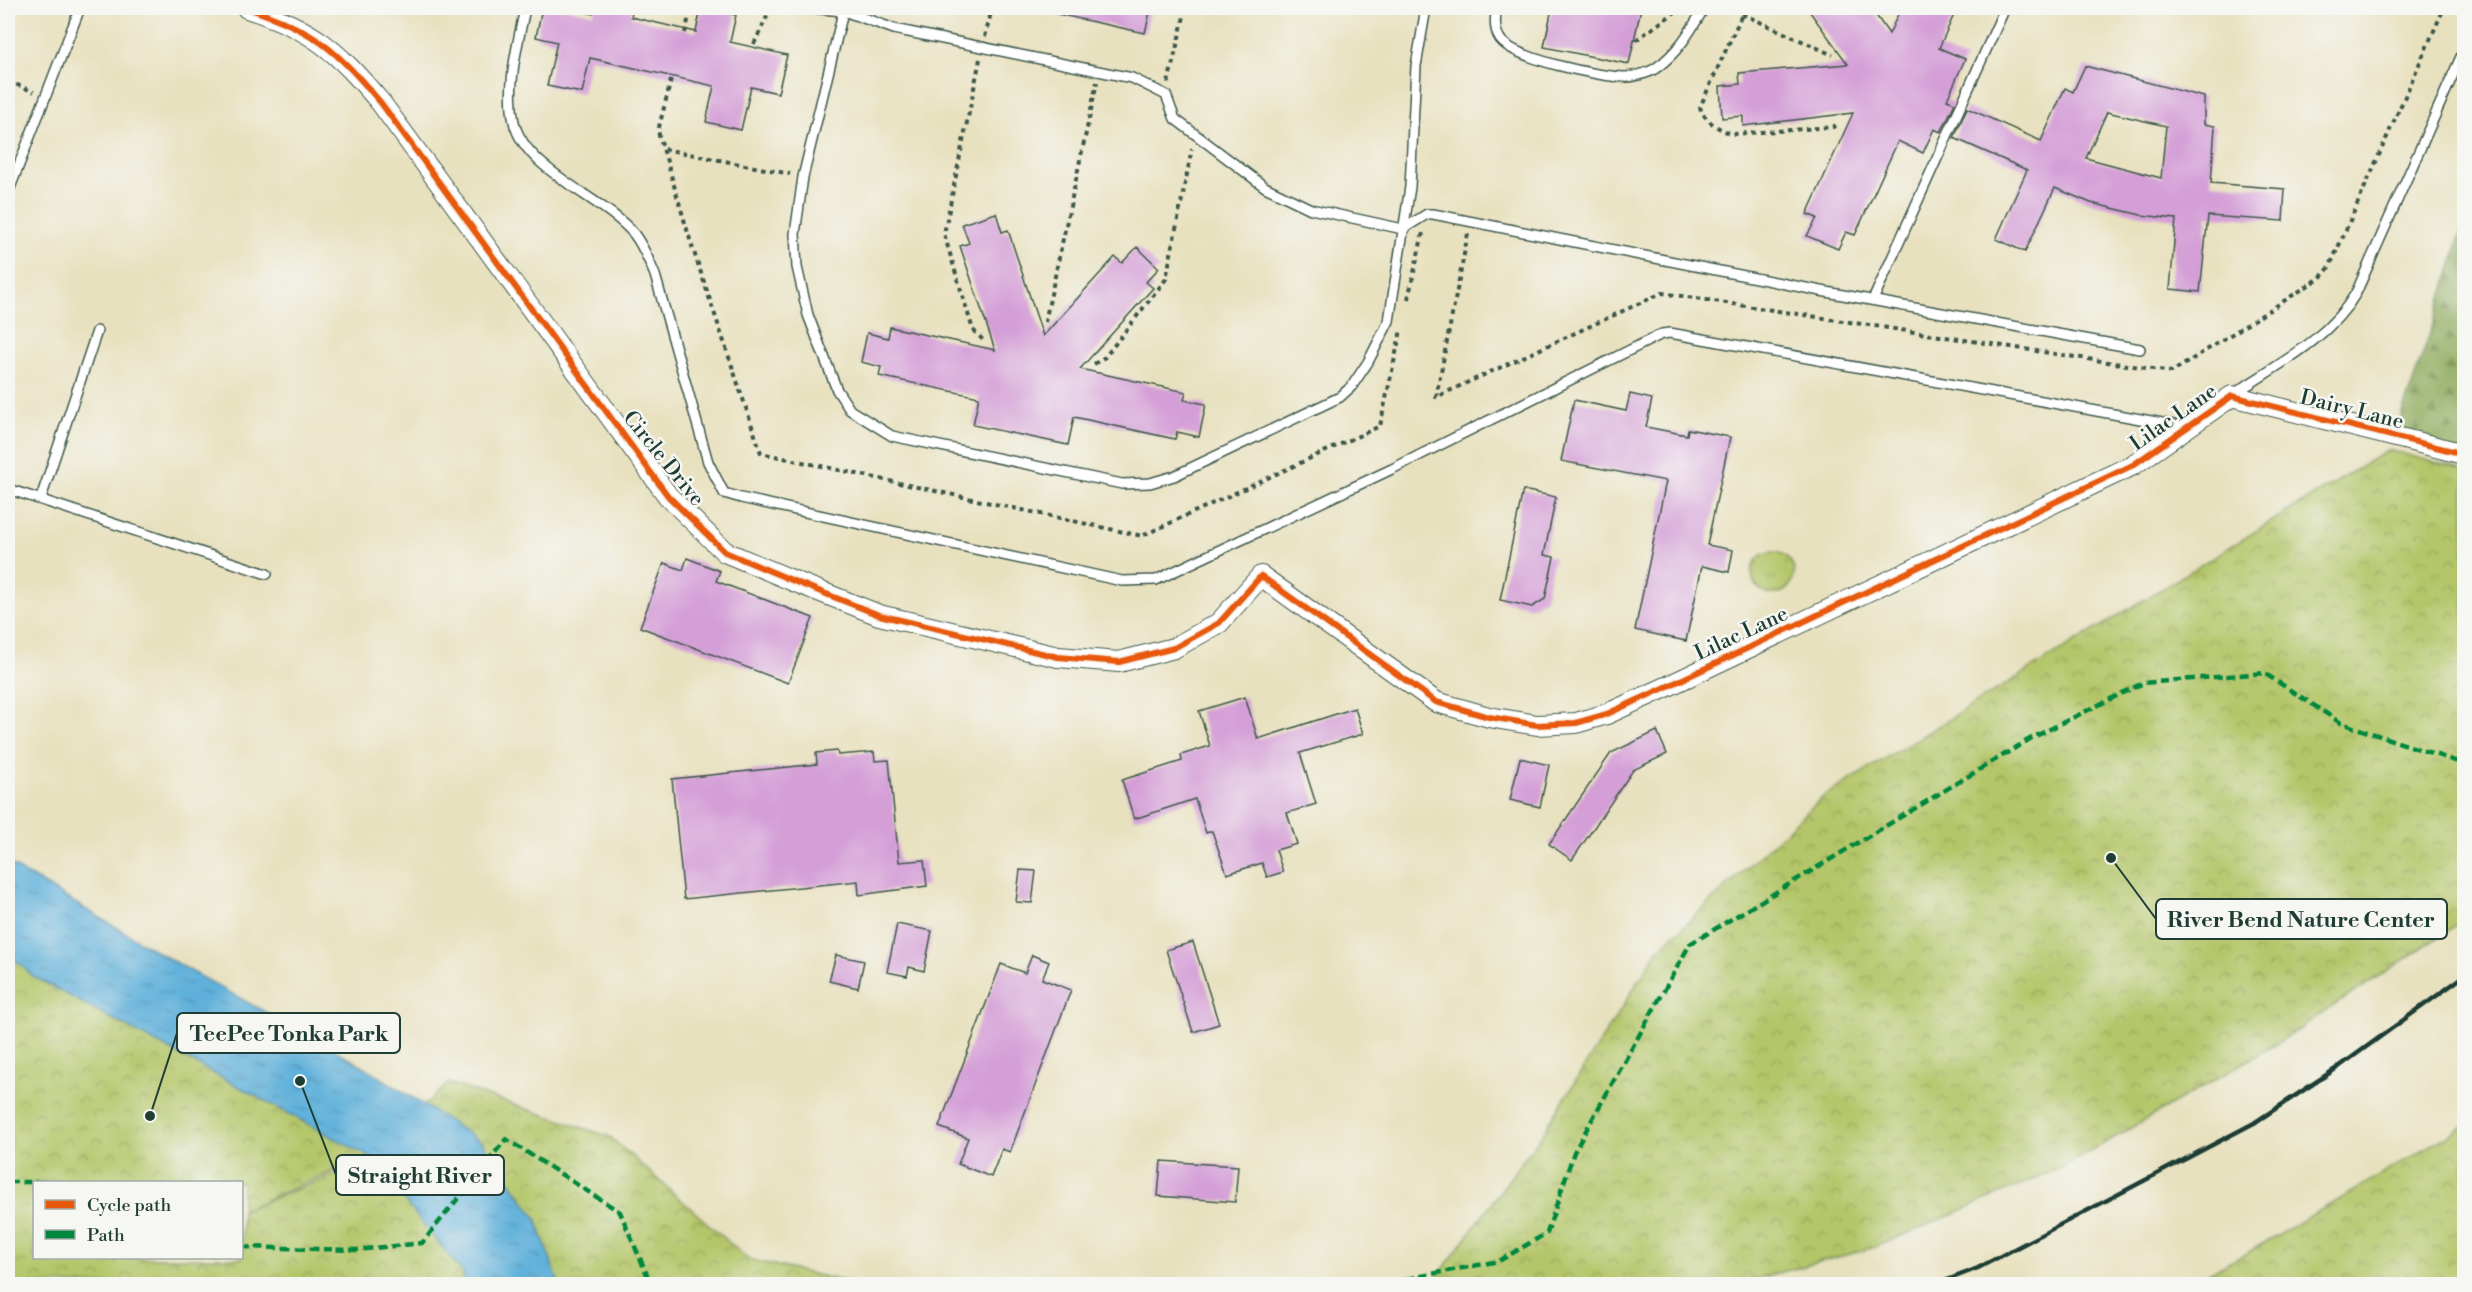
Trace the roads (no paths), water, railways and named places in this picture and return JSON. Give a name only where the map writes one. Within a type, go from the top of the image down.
[{"type":"street","name":"Circle Drive","points":[[247,8],[281,19],[315,37],[344,60],[381,104],[668,496],[725,552],[879,615],[1058,657],[1119,662],[1174,648],[1219,623],[1261,576]]},
{"type":"street","name":"Lilac Lane","points":[[1261,576],[1436,702],[1489,717],[1537,726],[1576,723],[1607,714],[1664,688],[2133,465],[2232,396]]},
{"type":"street","name":"Dairy Lane","points":[[2232,396],[2464,454]]},
{"type":"lane","points":[[8,193],[80,8]]},
{"type":"lane","points":[[525,8],[513,73],[514,123],[524,142],[540,161],[625,226],[644,249],[654,275],[708,462],[724,493],[741,498],[1122,581],[1156,580],[1392,469],[1662,334],[1670,333],[2187,428]]},
{"type":"lane","points":[[810,8],[844,9],[894,29],[1132,78],[1166,95],[1174,119],[1265,187],[1295,202],[1341,217],[1403,229],[1427,214],[2140,349]]},
{"type":"lane","points":[[844,9],[803,177],[795,234],[797,267],[808,315],[826,366],[850,410],[892,436],[1122,484],[1150,483],[1174,476],[1340,397],[1352,386],[1368,362],[1389,321],[1410,187],[1416,66],[1426,8]]},
{"type":"lane","points":[[1497,8],[1495,21],[1499,38],[1516,53],[1571,68],[1626,77],[1655,69],[1684,42],[1704,8]]},
{"type":"lane","points":[[1874,300],[2005,8]]},
{"type":"lane","points":[[2232,396],[2327,330],[2345,313],[2464,50]]},
{"type":"lane","points":[[41,498],[97,331]]},
{"type":"lane","points":[[8,489],[267,574]]},
{"type":"water","points":[[8,863],[171,960],[356,1062],[482,1142],[536,1218],[559,1284],[465,1284],[463,1273],[368,1156],[34,977],[8,953]]},
{"type":"railway","points":[[1937,1284],[1978,1268],[2254,1123],[2340,1066],[2464,976]]},
{"type":"place","name":"River Bend Nature Center","points":[[2111,858]]},
{"type":"place","name":"Straight River","points":[[300,1081]]},
{"type":"place","name":"TeePee Tonka Park","points":[[150,1116]]}]
